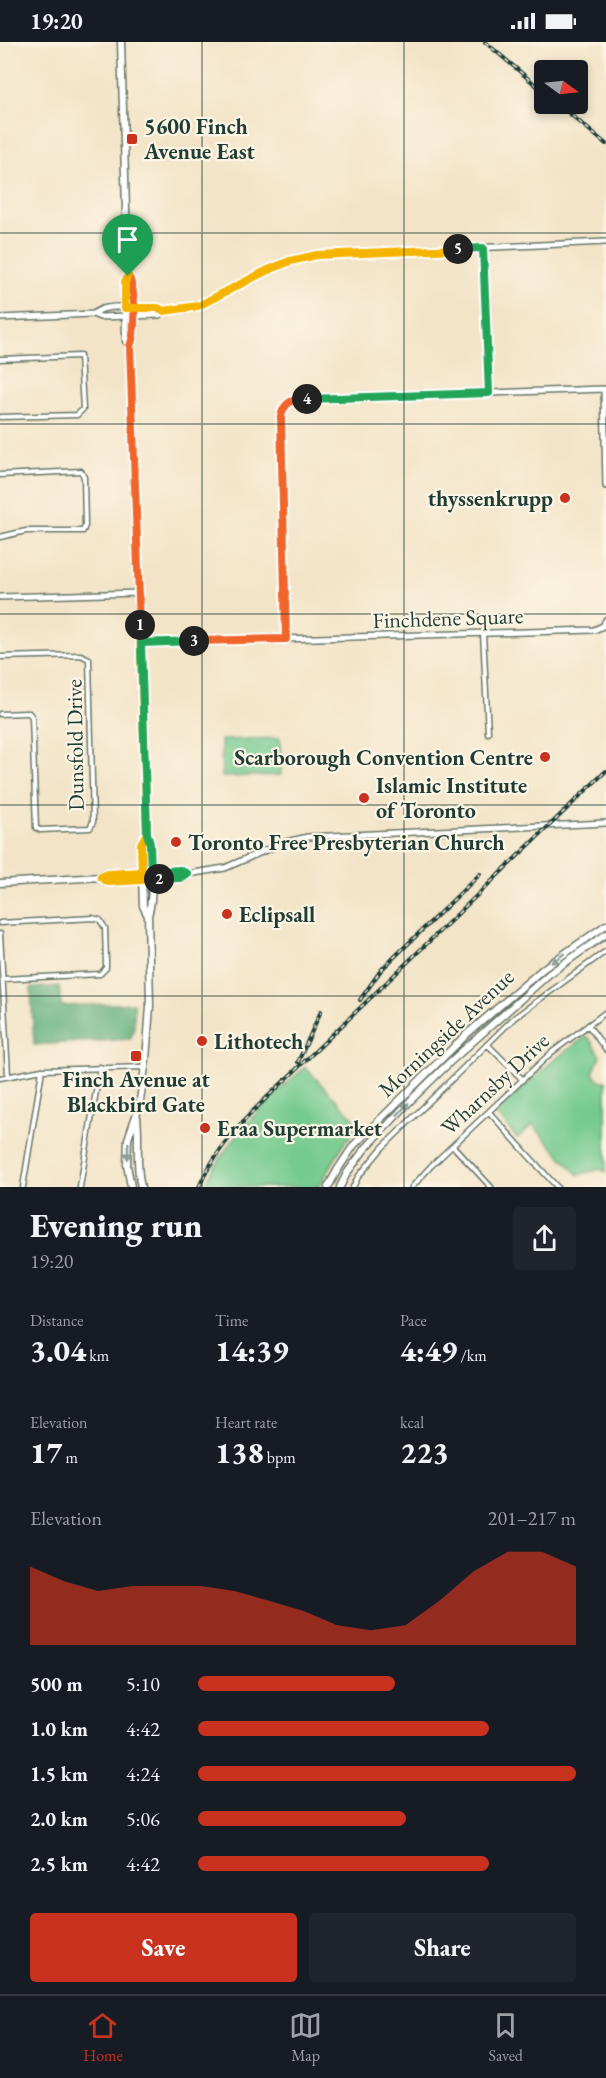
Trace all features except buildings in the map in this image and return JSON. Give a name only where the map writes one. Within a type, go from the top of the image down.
[{"type":"main road","points":[[122,42],[128,276],[125,282],[125,316],[126,341],[130,346]]},
{"type":"main road","points":[[128,276],[132,283],[133,308],[134,339],[130,346],[147,833],[150,844],[151,872],[148,916],[150,1006],[145,1067],[137,1116],[128,1138],[131,1187]]},
{"type":"main road","points":[[147,833],[141,844],[143,906],[148,916]]},
{"type":"main road","points":[[0,883],[151,872]]},
{"type":"main road","points":[[101,877],[108,882],[151,880]]},
{"type":"main road","name":"Morningside Avenue","points":[[328,1187],[354,1145],[467,1034],[544,969],[606,925]]},
{"type":"main road","name":"Morningside Avenue","points":[[340,1187],[364,1150],[413,1098],[475,1039],[549,974],[606,934]]},
{"type":"main road","points":[[137,1116],[139,1134],[137,1154],[141,1187]]},
{"type":"main road","points":[[338,1169],[347,1173]]},
{"type":"street","points":[[0,318],[93,314],[100,317],[159,315],[164,311],[198,306],[266,271],[290,261],[317,255],[606,242]]},
{"type":"street","points":[[483,248],[489,393]]},
{"type":"street","points":[[93,314],[101,309],[158,308],[164,311]]},
{"type":"street","points":[[0,359],[80,356],[83,409],[77,415],[0,417]]},
{"type":"street","points":[[286,639],[281,416],[286,405],[292,400],[605,389],[606,486]]},
{"type":"street","points":[[0,474],[81,471],[84,477],[85,526],[83,531],[26,531],[0,537]]},
{"type":"street","points":[[0,597],[139,593]]},
{"type":"street","name":"Finchdene Square","points":[[141,643],[594,630],[603,626],[606,620]]},
{"type":"street","points":[[483,633],[488,733]]},
{"type":"street","name":"Dunsfold Drive","points":[[0,657],[81,655],[89,659],[93,822],[90,828],[40,830],[36,828],[32,717],[29,713],[0,714]]},
{"type":"street","points":[[151,880],[180,878],[188,874],[225,868],[282,843],[309,837],[606,823]]},
{"type":"street","points":[[151,872],[180,870],[188,874]]},
{"type":"street","points":[[0,923],[93,918],[100,920],[105,928],[106,963],[105,968],[99,974],[3,979]]},
{"type":"street","points":[[0,934],[8,1075]]},
{"type":"street","points":[[353,1187],[358,1177],[382,1148],[514,1018],[606,951]]},
{"type":"street","name":"Wharnsby Drive","points":[[412,1187],[522,1079],[551,1053],[606,1012]]},
{"type":"street","points":[[588,1025],[606,1050]]},
{"type":"street","points":[[488,1044],[522,1079]]},
{"type":"street","points":[[80,1187],[99,1067]]},
{"type":"street","points":[[0,1078],[42,1070],[145,1067]]},
{"type":"street","points":[[23,1187],[42,1070]]},
{"type":"street","points":[[489,1112],[557,1187]]},
{"type":"street","points":[[453,1146],[490,1187]]},
{"type":"green space","points":[[280,738],[281,775],[222,777],[221,740]]},
{"type":"green space","points":[[59,986],[61,1006],[134,1003],[134,1030],[130,1039],[34,1045],[31,988]]},
{"type":"green space","points":[[585,1037],[589,1038],[600,1056],[593,1074],[601,1081],[606,1081],[606,1172],[600,1169],[578,1175],[533,1125],[517,1138],[495,1113],[554,1060]]},
{"type":"green space","points":[[305,1067],[360,1125],[345,1142],[319,1187],[203,1187],[224,1152],[248,1122]]},
{"type":"railway","points":[[485,42],[534,84]]},
{"type":"railway","points":[[570,114],[606,144]]},
{"type":"railway","points":[[199,1187],[223,1146],[254,1110],[606,771]]},
{"type":"railway","points":[[360,1000],[381,970],[480,874]]},
{"type":"railway","points":[[298,1062],[321,1011]]},
{"type":"place","name":"5600 Finch Avenue East","points":[[132,139]]},
{"type":"place","name":"thyssenkrupp","points":[[565,498]]},
{"type":"place","name":"Scarborough Convention Centre","points":[[545,757]]},
{"type":"place","name":"Islamic Institute of Toronto","points":[[364,798]]},
{"type":"place","name":"Toronto Free Presbyterian Church","points":[[176,842]]},
{"type":"place","name":"Eclipsall","points":[[227,914]]},
{"type":"place","name":"Lithotech","points":[[202,1041]]},
{"type":"place","name":"Finch Avenue at Blackbird Gate","points":[[136,1056]]},
{"type":"place","name":"Eraa Supermarket","points":[[205,1128]]},
{"type":"route","points":[[128,276],[125,282],[125,308],[133,308],[141,307],[158,308],[164,311],[198,306],[266,271],[290,261],[317,255],[483,248],[489,393],[301,399],[292,400],[286,405],[281,416],[281,496],[286,639],[141,643],[147,833],[150,844],[151,872],[180,870],[188,874],[180,878],[108,882],[101,877],[108,874],[142,872],[141,844],[147,833],[130,346],[134,339],[133,308],[133,300],[132,283],[128,276]]}]
